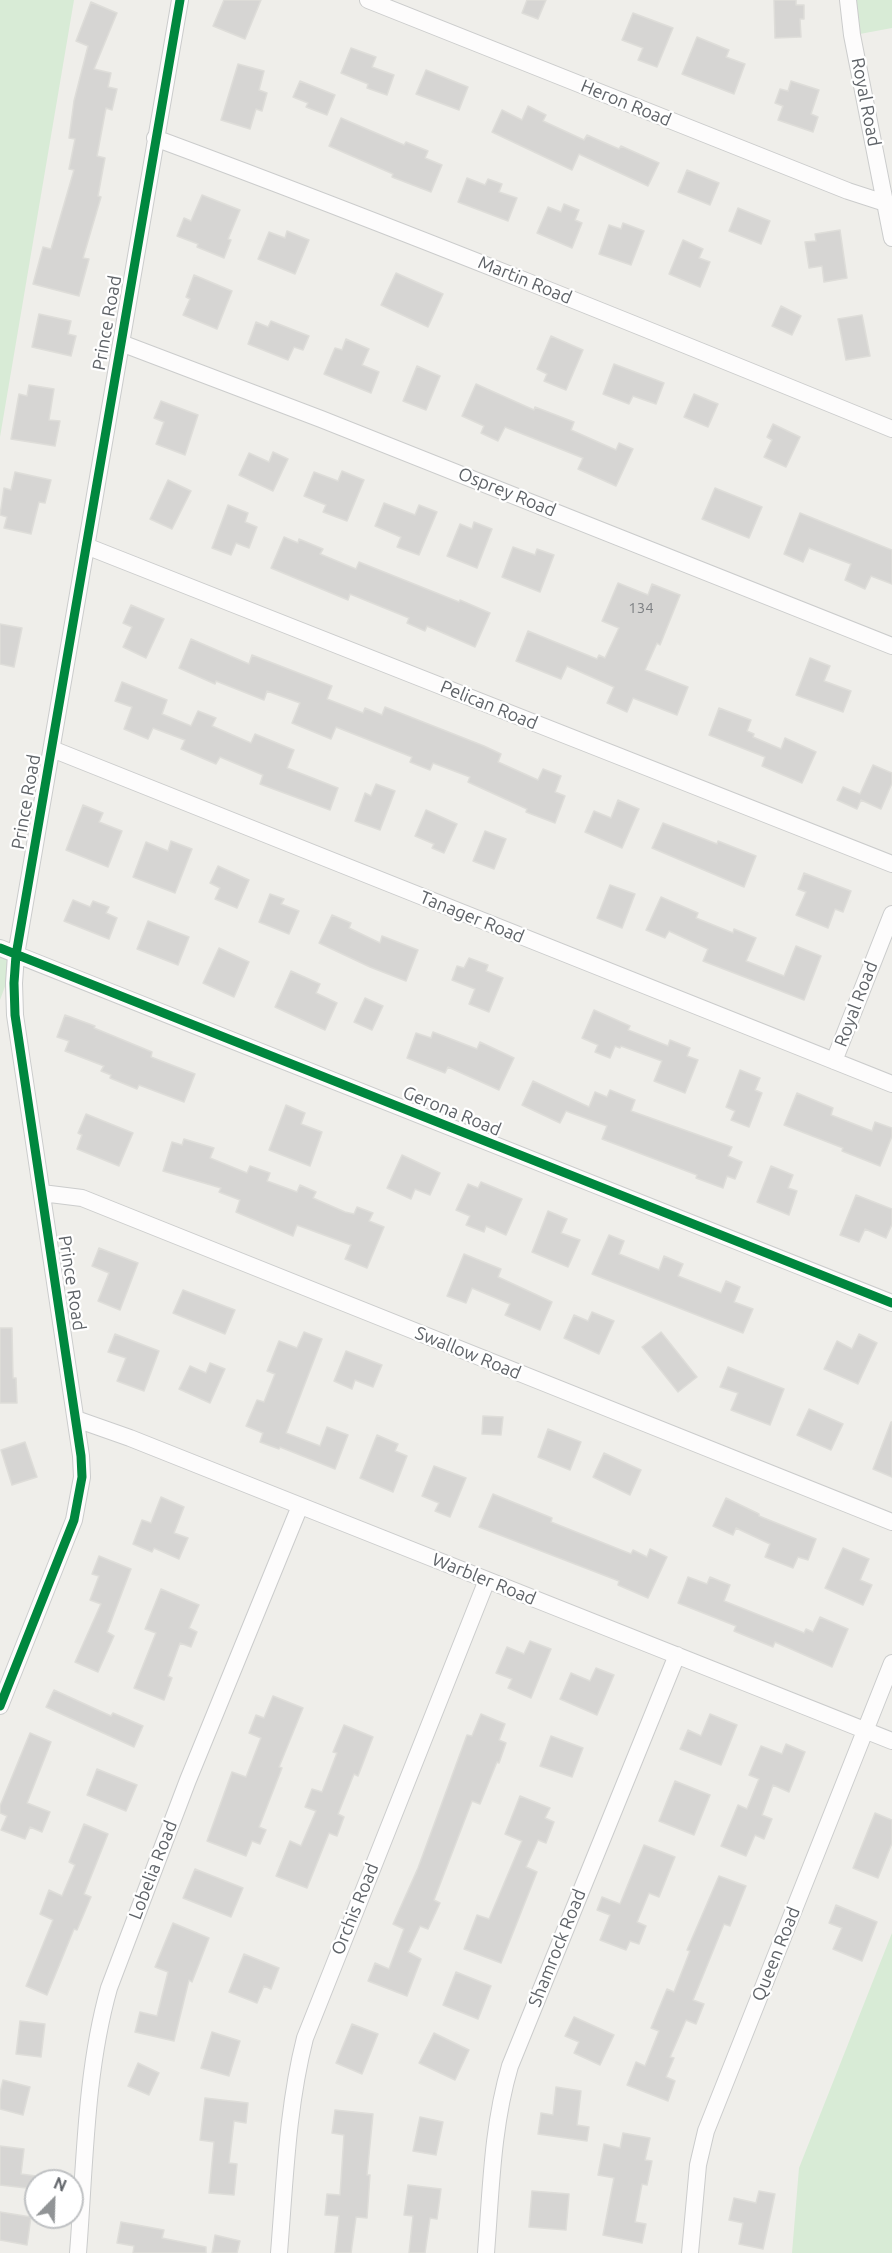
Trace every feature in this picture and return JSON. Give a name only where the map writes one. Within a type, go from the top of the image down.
[{"type":"street","name":"Prince Road","points":[[0,1706],[74,1520],[82,1477],[76,1419],[15,1015],[16,955],[180,0]]},
{"type":"street","name":"Heron Road","points":[[368,0],[848,191],[885,203]]},
{"type":"street","name":"Royal Road","points":[[848,0],[852,35],[892,238]]},
{"type":"street","name":"Martin Road","points":[[155,138],[504,272],[892,429]]},
{"type":"street","name":"Osprey Road","points":[[121,343],[321,419],[892,646]]},
{"type":"street","name":"Pelican Road","points":[[86,546],[892,864]]},
{"type":"street","name":"Tanager Road","points":[[52,749],[892,1084]]},
{"type":"street","name":"Royal Road","points":[[834,1061],[892,914]]},
{"type":"street","name":"Gerona Road","points":[[0,948],[892,1303]]},
{"type":"street","name":"Swallow Road","points":[[42,1193],[82,1198],[892,1522]]},
{"type":"street","name":"Warbler Road","points":[[76,1419],[130,1437],[892,1742]]},
{"type":"street","name":"Lobelia Road","points":[[78,2253],[93,2057],[99,2022],[109,1988],[188,1780],[300,1506]]},
{"type":"street","name":"Orchis Road","points":[[279,2253],[290,2109],[305,2038],[487,1580]]},
{"type":"street","name":"Shamrock Road","points":[[486,2253],[496,2130],[502,2093],[510,2066],[677,1655]]},
{"type":"street","name":"Queen Road","points":[[690,2253],[698,2165],[706,2131],[892,1663]]},
{"type":"green space","points":[[0,0],[74,0],[0,437]]},
{"type":"green space","points":[[847,0],[892,0],[892,28],[849,36]]},
{"type":"green space","points":[[0,948],[17,954],[0,1000]]},
{"type":"green space","points":[[892,1933],[892,2253],[792,2253],[799,2168]]},
{"type":"building","points":[[224,0],[261,0],[245,39],[213,26]]},
{"type":"building","points":[[527,0],[546,0],[538,19],[522,13]]},
{"type":"building","points":[[774,0],[796,0],[796,5],[804,5],[804,19],[800,19],[801,37],[775,38]]},
{"type":"building","points":[[91,2],[117,13],[94,69],[111,73],[108,87],[117,89],[112,110],[106,108],[97,156],[105,158],[98,196],[101,197],[83,258],[89,259],[79,296],[33,284],[43,247],[51,249],[74,170],[69,169],[75,139],[69,138],[74,101],[88,46],[76,41]]},
{"type":"building","points":[[633,13],[673,28],[657,67],[638,60],[643,48],[622,40]]},
{"type":"building","points":[[697,37],[729,50],[726,57],[745,64],[734,94],[682,74]]},
{"type":"building","points":[[351,48],[376,57],[372,67],[394,75],[387,95],[367,88],[368,84],[341,73]]},
{"type":"building","points":[[238,64],[264,71],[259,90],[267,93],[262,111],[256,109],[250,129],[221,120]]},
{"type":"building","points":[[426,70],[468,87],[459,110],[416,94]]},
{"type":"building","points":[[300,81],[335,95],[327,115],[306,107],[308,103],[293,97]]},
{"type":"building","points":[[791,81],[819,90],[811,114],[818,117],[813,132],[778,120],[783,106],[775,103],[780,89],[788,91]]},
{"type":"building","points":[[528,106],[546,115],[543,121],[584,140],[587,135],[619,149],[621,146],[659,163],[648,186],[579,154],[572,170],[492,132],[502,110],[522,120]]},
{"type":"building","points":[[341,118],[404,145],[406,142],[428,151],[425,158],[442,165],[431,192],[392,177],[393,174],[329,146]]},
{"type":"building","points":[[687,170],[719,183],[710,205],[678,192]]},
{"type":"building","points":[[467,178],[485,185],[488,179],[502,184],[499,192],[517,198],[508,221],[458,202]]},
{"type":"building","points":[[202,195],[240,210],[228,239],[231,240],[224,258],[177,236],[184,218],[191,221]]},
{"type":"building","points":[[564,204],[579,210],[575,220],[582,223],[572,248],[537,233],[548,207],[561,212]]},
{"type":"building","points":[[738,208],[770,221],[761,244],[729,231]]},
{"type":"building","points":[[623,223],[644,231],[631,265],[599,254],[609,225],[621,229]]},
{"type":"building","points":[[840,230],[847,278],[824,282],[822,266],[809,268],[805,242],[816,241],[815,234]]},
{"type":"building","points":[[287,231],[309,240],[295,274],[258,259],[269,232],[285,238]]},
{"type":"building","points":[[683,240],[703,249],[699,258],[710,262],[700,287],[669,274]]},
{"type":"building","points":[[396,273],[443,294],[428,327],[381,305]]},
{"type":"building","points":[[194,275],[232,291],[217,329],[183,315],[190,299],[186,297]]},
{"type":"building","points":[[781,306],[801,316],[792,335],[772,326]]},
{"type":"building","points":[[39,314],[71,321],[68,334],[76,336],[71,356],[32,347]]},
{"type":"building","points":[[862,315],[870,356],[846,360],[838,319]]},
{"type":"building","points":[[271,321],[309,336],[303,350],[294,347],[288,360],[248,344],[256,322],[268,327]]},
{"type":"building","points":[[551,336],[583,350],[566,390],[544,381],[547,374],[537,369]]},
{"type":"building","points":[[346,339],[369,349],[362,365],[379,372],[371,393],[324,374],[335,348],[342,350]]},
{"type":"building","points":[[614,364],[664,383],[656,404],[633,396],[629,404],[603,394]]},
{"type":"building","points":[[417,366],[440,376],[426,410],[403,401]]},
{"type":"building","points":[[476,384],[534,410],[535,407],[574,422],[571,430],[616,450],[619,443],[633,449],[616,486],[578,469],[583,458],[505,427],[498,441],[481,433],[484,426],[462,416]]},
{"type":"building","points":[[29,385],[54,389],[49,420],[60,421],[55,446],[11,439],[19,394],[27,396]]},
{"type":"building","points":[[694,394],[718,404],[708,427],[684,417]]},
{"type":"building","points":[[161,401],[198,415],[185,455],[156,444],[164,422],[154,418]]},
{"type":"building","points":[[773,424],[800,437],[786,467],[764,457],[772,440],[767,437]]},
{"type":"building","points":[[273,452],[288,459],[273,491],[239,475],[249,453],[269,462]]},
{"type":"building","points":[[342,471],[364,480],[347,521],[323,512],[326,505],[304,496],[314,472],[338,481]]},
{"type":"building","points":[[15,472],[51,480],[45,503],[39,502],[31,534],[4,528],[7,517],[0,515],[4,488],[11,490]]},
{"type":"building","points":[[168,480],[191,491],[172,529],[150,519]]},
{"type":"building","points":[[715,488],[762,507],[749,538],[702,519]]},
{"type":"building","points":[[384,503],[415,515],[419,505],[437,512],[419,555],[397,547],[401,537],[375,526]]},
{"type":"building","points":[[228,505],[248,513],[245,522],[257,527],[249,548],[236,543],[231,555],[212,548]]},
{"type":"building","points":[[800,513],[892,550],[892,584],[871,576],[865,589],[845,580],[851,564],[809,548],[803,562],[784,554]]},
{"type":"building","points":[[474,522],[492,529],[477,568],[447,556],[460,524],[472,529]]},
{"type":"building","points":[[284,537],[298,543],[299,539],[323,549],[320,554],[356,569],[359,562],[490,613],[475,647],[427,626],[425,631],[407,623],[409,618],[350,594],[348,600],[271,568]]},
{"type":"building","points":[[513,547],[535,555],[537,549],[554,555],[540,592],[502,577]]},
{"type":"building","points":[[618,583],[648,595],[652,584],[680,595],[660,645],[657,643],[645,670],[688,687],[677,715],[633,698],[627,712],[607,703],[614,687],[567,666],[561,679],[516,661],[528,631],[597,659],[599,655],[605,658],[619,628],[602,621]]},
{"type":"building","points":[[131,605],[164,619],[146,658],[123,647],[132,627],[123,623]]},
{"type":"building","points":[[0,624],[22,628],[14,667],[0,664]]},
{"type":"building","points":[[191,639],[249,664],[252,655],[332,686],[327,699],[363,713],[365,708],[382,715],[385,707],[484,746],[501,754],[498,762],[538,780],[543,769],[561,776],[555,792],[565,796],[555,823],[526,812],[527,809],[468,782],[470,777],[433,763],[430,770],[410,762],[412,757],[336,727],[331,739],[292,723],[300,703],[267,691],[264,700],[216,681],[215,684],[179,668]]},
{"type":"building","points":[[810,658],[830,666],[824,681],[851,691],[843,712],[796,695]]},
{"type":"building","points":[[122,682],[167,700],[162,714],[191,726],[198,711],[216,718],[212,726],[251,743],[255,734],[294,750],[287,768],[338,788],[330,810],[260,784],[263,775],[220,757],[216,764],[181,749],[185,740],[153,728],[148,739],[124,729],[132,707],[115,701]]},
{"type":"building","points":[[719,708],[751,720],[747,731],[754,734],[753,737],[781,749],[785,738],[816,752],[802,783],[762,766],[765,757],[709,735]]},
{"type":"building","points":[[873,765],[892,773],[892,783],[881,809],[861,800],[857,809],[837,800],[843,787],[860,794]]},
{"type":"building","points":[[376,784],[395,791],[380,830],[355,821],[365,793],[371,796]]},
{"type":"building","points":[[618,800],[639,809],[622,848],[585,832],[594,811],[611,818]]},
{"type":"building","points":[[83,805],[103,813],[99,822],[122,831],[108,867],[66,850]]},
{"type":"building","points":[[426,810],[457,824],[444,853],[432,848],[434,844],[415,836]]},
{"type":"building","points":[[663,823],[756,856],[744,887],[652,848]]},
{"type":"building","points":[[485,831],[506,839],[494,869],[473,861]]},
{"type":"building","points":[[171,841],[192,849],[175,893],[133,877],[146,842],[168,851]]},
{"type":"building","points":[[218,866],[249,880],[237,908],[215,899],[220,888],[210,883]]},
{"type":"building","points":[[804,873],[851,891],[843,912],[835,909],[828,928],[796,915],[806,892],[798,889]]},
{"type":"building","points":[[610,885],[635,894],[622,928],[597,918]]},
{"type":"building","points":[[270,894],[284,899],[281,904],[299,911],[289,934],[259,922]]},
{"type":"building","points":[[661,897],[698,913],[696,918],[733,933],[734,929],[756,938],[746,961],[784,976],[796,946],[821,956],[804,1000],[703,961],[708,949],[669,931],[665,938],[646,930]]},
{"type":"building","points":[[73,900],[90,907],[93,901],[109,907],[106,913],[117,918],[109,939],[64,921]]},
{"type":"building","points":[[332,915],[351,923],[349,928],[380,943],[382,936],[418,950],[406,981],[319,943]]},
{"type":"building","points":[[148,921],[189,937],[178,965],[137,949]]},
{"type":"building","points":[[219,948],[249,962],[234,997],[203,983]]},
{"type":"building","points":[[469,958],[488,965],[486,971],[503,978],[489,1012],[469,1004],[475,989],[452,980],[457,966],[464,968]]},
{"type":"building","points":[[291,971],[320,984],[316,993],[337,1003],[325,1030],[275,1007]]},
{"type":"building","points":[[365,998],[383,1006],[372,1030],[354,1022]]},
{"type":"building","points":[[594,1010],[630,1026],[628,1030],[668,1046],[670,1040],[690,1048],[687,1056],[698,1060],[685,1093],[654,1081],[662,1061],[621,1046],[620,1048],[615,1046],[610,1058],[595,1052],[598,1045],[582,1038]]},
{"type":"building","points":[[65,1015],[152,1052],[151,1057],[195,1074],[184,1102],[139,1085],[137,1089],[110,1078],[111,1075],[101,1071],[104,1066],[65,1051],[69,1041],[57,1037]]},
{"type":"building","points":[[433,1032],[477,1049],[480,1042],[514,1058],[499,1090],[448,1067],[445,1073],[407,1058],[416,1033],[431,1038]]},
{"type":"building","points":[[740,1070],[760,1078],[755,1090],[762,1093],[749,1127],[731,1120],[735,1111],[726,1107]]},
{"type":"building","points":[[533,1081],[589,1107],[595,1092],[607,1097],[610,1090],[635,1100],[631,1111],[732,1147],[728,1156],[742,1162],[735,1179],[727,1176],[723,1188],[696,1178],[697,1175],[602,1139],[607,1126],[566,1111],[560,1123],[522,1105]]},
{"type":"building","points":[[797,1093],[833,1108],[831,1115],[872,1131],[875,1122],[892,1128],[892,1136],[880,1166],[842,1151],[843,1148],[784,1125]]},
{"type":"building","points":[[286,1105],[305,1113],[301,1124],[322,1132],[310,1166],[269,1150]]},
{"type":"building","points":[[86,1114],[133,1133],[119,1166],[77,1149],[82,1135],[78,1133]]},
{"type":"building","points":[[184,1139],[214,1148],[210,1158],[247,1173],[250,1166],[270,1173],[267,1181],[297,1192],[300,1185],[316,1192],[313,1198],[345,1212],[354,1214],[357,1207],[373,1213],[369,1221],[384,1227],[367,1268],[345,1259],[351,1245],[297,1225],[293,1236],[236,1212],[240,1200],[219,1192],[221,1188],[163,1171],[172,1142],[182,1145]]},
{"type":"building","points":[[402,1155],[440,1173],[430,1195],[415,1189],[411,1199],[387,1188]]},
{"type":"building","points":[[771,1166],[793,1175],[788,1188],[797,1191],[789,1215],[757,1202]]},
{"type":"building","points":[[481,1182],[522,1199],[506,1235],[486,1226],[484,1232],[466,1225],[470,1216],[456,1210],[468,1184],[478,1188]]},
{"type":"building","points":[[856,1195],[892,1209],[892,1224],[886,1238],[865,1229],[859,1242],[840,1235]]},
{"type":"building","points":[[548,1211],[567,1219],[561,1233],[580,1240],[568,1267],[532,1252]]},
{"type":"building","points":[[609,1235],[624,1241],[619,1254],[659,1270],[664,1256],[683,1264],[678,1276],[721,1293],[726,1281],[740,1287],[734,1302],[753,1309],[743,1333],[592,1274]]},
{"type":"building","points":[[99,1248],[138,1263],[120,1310],[98,1301],[109,1273],[92,1266]]},
{"type":"building","points":[[464,1254],[501,1269],[498,1277],[552,1302],[540,1330],[505,1315],[510,1304],[472,1288],[466,1303],[447,1296]]},
{"type":"building","points":[[183,1290],[235,1310],[225,1334],[173,1313]]},
{"type":"building","points":[[592,1312],[614,1321],[599,1354],[564,1338],[574,1315],[588,1321]]},
{"type":"building","points":[[0,1328],[12,1328],[13,1378],[16,1378],[17,1403],[0,1403]]},
{"type":"building","points":[[304,1332],[322,1339],[286,1433],[320,1446],[327,1427],[348,1435],[335,1469],[280,1447],[279,1449],[260,1442],[263,1433],[246,1426],[257,1400],[264,1402],[275,1374],[267,1371],[279,1341],[297,1348]]},
{"type":"building","points":[[661,1332],[697,1377],[678,1392],[642,1347]]},
{"type":"building","points":[[115,1334],[159,1351],[144,1391],[117,1381],[126,1358],[108,1352]]},
{"type":"building","points":[[859,1334],[877,1343],[858,1384],[824,1369],[837,1341],[852,1349]]},
{"type":"building","points":[[346,1351],[382,1365],[373,1387],[355,1380],[352,1389],[334,1381]]},
{"type":"building","points":[[210,1363],[225,1369],[210,1403],[179,1389],[190,1366],[206,1373]]},
{"type":"building","points":[[728,1367],[784,1389],[770,1425],[731,1410],[738,1393],[720,1387]]},
{"type":"building","points":[[809,1409],[843,1424],[831,1450],[797,1435]]},
{"type":"building","points":[[483,1416],[503,1417],[501,1435],[482,1434]]},
{"type":"building","points":[[892,1422],[892,1477],[873,1469]]},
{"type":"building","points":[[548,1429],[581,1442],[570,1470],[538,1457]]},
{"type":"building","points":[[377,1435],[398,1444],[395,1451],[407,1456],[393,1492],[360,1478]]},
{"type":"building","points":[[25,1442],[37,1477],[12,1485],[1,1450]]},
{"type":"building","points":[[604,1453],[641,1470],[630,1495],[593,1477]]},
{"type":"building","points":[[434,1466],[466,1478],[450,1517],[435,1511],[439,1503],[422,1496]]},
{"type":"building","points":[[493,1494],[552,1518],[551,1522],[631,1554],[633,1550],[647,1557],[650,1549],[667,1557],[648,1598],[618,1585],[619,1581],[479,1527]]},
{"type":"building","points":[[161,1497],[184,1507],[174,1533],[188,1538],[179,1559],[154,1548],[152,1552],[133,1544],[142,1520],[151,1523]]},
{"type":"building","points":[[726,1498],[759,1516],[816,1539],[808,1560],[798,1557],[793,1568],[765,1557],[770,1544],[736,1528],[733,1535],[713,1526]]},
{"type":"building","points":[[843,1548],[869,1559],[860,1580],[872,1585],[863,1605],[825,1588]]},
{"type":"building","points":[[99,1556],[131,1569],[107,1632],[114,1636],[98,1672],[75,1662],[101,1604],[90,1600],[99,1576],[92,1574]]},
{"type":"building","points":[[688,1577],[707,1584],[710,1577],[730,1585],[724,1601],[804,1633],[806,1629],[813,1632],[820,1617],[848,1629],[832,1667],[775,1642],[773,1647],[734,1631],[736,1626],[678,1603]]},
{"type":"building","points":[[161,1589],[199,1605],[189,1628],[197,1632],[191,1647],[180,1643],[168,1676],[172,1678],[164,1700],[134,1688],[156,1633],[145,1629]]},
{"type":"building","points":[[530,1641],[551,1649],[531,1698],[508,1688],[512,1679],[496,1673],[507,1647],[524,1654]]},
{"type":"building","points":[[596,1668],[614,1675],[597,1715],[560,1699],[571,1673],[590,1681]]},
{"type":"building","points":[[54,1690],[111,1716],[113,1713],[143,1726],[134,1747],[46,1707]]},
{"type":"building","points":[[273,1696],[303,1708],[279,1767],[282,1768],[259,1827],[266,1830],[260,1844],[252,1841],[246,1856],[207,1841],[232,1772],[246,1777],[261,1738],[249,1733],[256,1715],[264,1718]]},
{"type":"building","points":[[481,1714],[505,1724],[499,1740],[506,1743],[480,1804],[472,1801],[434,1900],[440,1903],[428,1929],[420,1926],[408,1952],[421,1959],[407,1996],[368,1981],[375,1963],[389,1969],[404,1929],[393,1924],[418,1868],[467,1735],[472,1736]]},
{"type":"building","points":[[710,1714],[737,1725],[721,1765],[680,1749],[688,1730],[701,1736]]},
{"type":"building","points":[[344,1725],[373,1737],[358,1776],[354,1774],[338,1814],[344,1817],[337,1836],[329,1833],[307,1888],[276,1876],[290,1841],[301,1846],[316,1811],[305,1807],[312,1789],[322,1792],[337,1753],[333,1752]]},
{"type":"building","points":[[30,1733],[51,1742],[27,1803],[50,1812],[42,1832],[30,1827],[25,1839],[1,1830],[7,1816],[0,1813],[0,1806]]},
{"type":"building","points":[[551,1736],[583,1748],[572,1777],[540,1766]]},
{"type":"building","points":[[786,1744],[805,1752],[789,1792],[773,1785],[762,1815],[772,1819],[764,1839],[755,1835],[746,1856],[721,1846],[738,1805],[747,1809],[759,1779],[749,1775],[761,1746],[782,1754]]},
{"type":"building","points":[[97,1769],[137,1785],[126,1811],[87,1795]]},
{"type":"building","points":[[675,1781],[710,1795],[694,1835],[659,1821]]},
{"type":"building","points":[[520,1796],[550,1808],[545,1818],[554,1822],[546,1843],[538,1840],[526,1867],[537,1872],[501,1963],[464,1949],[477,1915],[489,1919],[522,1841],[505,1834]]},
{"type":"building","points":[[875,1813],[892,1820],[892,1843],[878,1878],[853,1868]]},
{"type":"building","points":[[84,1824],[108,1834],[84,1894],[91,1897],[77,1930],[74,1929],[47,1995],[26,1986],[53,1920],[40,1914],[49,1890],[62,1896],[75,1865],[69,1862]]},
{"type":"building","points":[[644,1845],[675,1857],[659,1897],[649,1893],[637,1922],[646,1926],[639,1944],[630,1941],[626,1950],[600,1940],[610,1915],[597,1910],[602,1897],[620,1904]]},
{"type":"building","points":[[195,1869],[243,1888],[231,1917],[183,1898]]},
{"type":"building","points":[[719,1876],[746,1886],[730,1926],[724,1924],[693,2000],[704,2004],[696,2024],[686,2020],[670,2057],[674,2058],[666,2077],[675,2081],[668,2101],[627,2085],[636,2062],[645,2066],[659,2031],[651,2028],[667,1989],[674,1992],[690,1951],[687,1950]]},
{"type":"building","points":[[836,1905],[877,1922],[862,1961],[833,1949],[842,1928],[829,1923]]},
{"type":"building","points":[[173,1923],[209,1938],[192,1982],[189,1980],[174,2041],[135,2032],[140,2012],[157,2016],[168,1972],[155,1967]]},
{"type":"building","points":[[244,1954],[279,1968],[271,1989],[264,1986],[257,2003],[229,1992]]},
{"type":"building","points":[[456,1972],[491,1986],[478,2019],[443,2005]]},
{"type":"building","points":[[574,2017],[614,2035],[600,2065],[574,2053],[579,2042],[565,2036]]},
{"type":"building","points":[[20,2021],[45,2024],[41,2057],[16,2054]]},
{"type":"building","points":[[352,2024],[378,2034],[362,2074],[336,2063]]},
{"type":"building","points":[[212,2032],[240,2041],[229,2076],[201,2068]]},
{"type":"building","points":[[434,2033],[469,2050],[455,2080],[419,2063]]},
{"type":"building","points":[[138,2063],[159,2073],[149,2095],[128,2086]]},
{"type":"building","points":[[3,2080],[30,2087],[23,2115],[0,2109]]},
{"type":"building","points":[[556,2087],[581,2091],[577,2125],[589,2127],[587,2141],[538,2134],[541,2113],[553,2115]]},
{"type":"building","points":[[205,2098],[248,2103],[246,2123],[234,2121],[229,2163],[237,2164],[234,2195],[209,2193],[214,2142],[200,2140]]},
{"type":"building","points":[[335,2110],[373,2114],[367,2175],[370,2175],[367,2218],[356,2217],[351,2253],[335,2253],[339,2216],[325,2215],[327,2194],[340,2195],[344,2135],[332,2133]]},
{"type":"building","points":[[420,2117],[443,2122],[436,2155],[413,2151]]},
{"type":"building","points":[[623,2133],[650,2138],[645,2160],[652,2161],[647,2185],[642,2184],[635,2222],[646,2224],[642,2243],[603,2235],[614,2178],[598,2175],[604,2144],[620,2148]]},
{"type":"building","points":[[0,2146],[24,2149],[21,2174],[24,2174],[24,2188],[0,2185]]},
{"type":"building","points":[[408,2185],[441,2189],[437,2219],[430,2218],[425,2253],[409,2253],[413,2216],[404,2215]]},
{"type":"building","points":[[532,2191],[569,2194],[566,2230],[529,2227]]},
{"type":"building","points":[[759,2191],[775,2194],[763,2249],[739,2244],[743,2223],[729,2220],[734,2198],[756,2203]]},
{"type":"building","points":[[0,2212],[24,2216],[24,2229],[29,2229],[27,2245],[0,2240]]},
{"type":"building","points":[[121,2222],[164,2230],[162,2238],[206,2247],[206,2253],[133,2253],[134,2246],[117,2243]]},
{"type":"building","points":[[215,2235],[240,2241],[237,2253],[212,2253]]},
{"type":"cycle path","points":[[0,1706],[74,1520],[82,1477],[81,1456],[15,1015],[16,955],[180,0]]},
{"type":"cycle path","points":[[0,948],[892,1303]]}]
